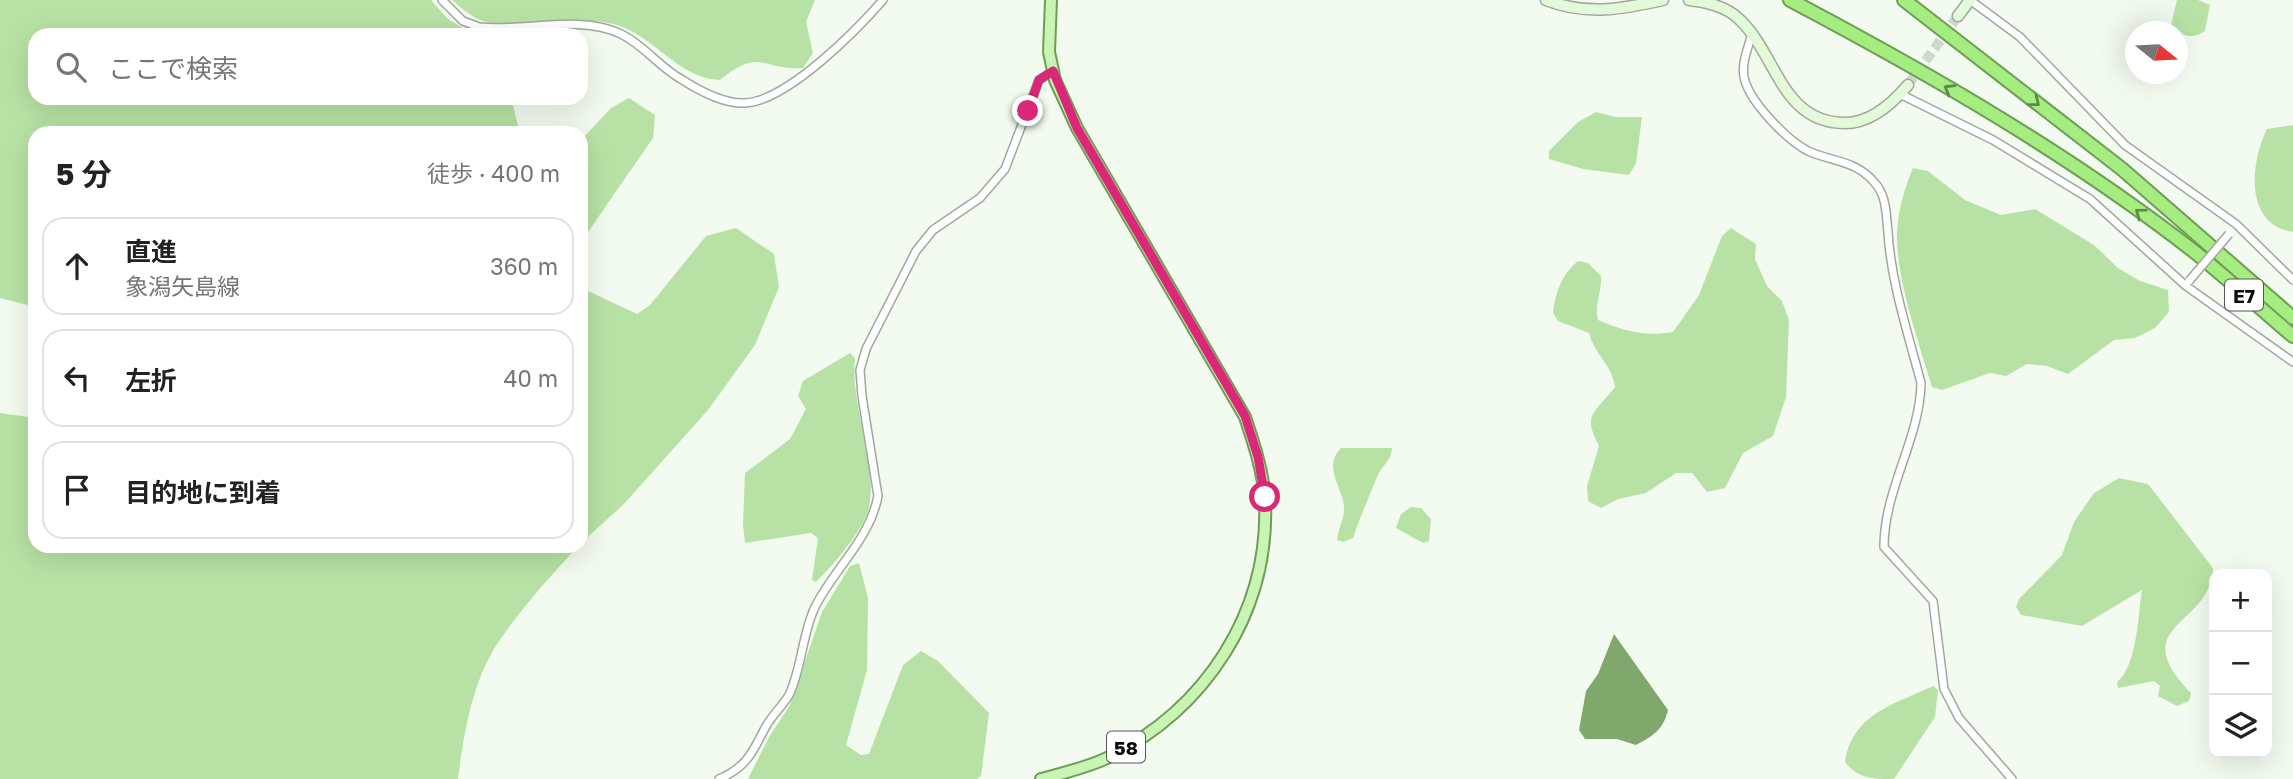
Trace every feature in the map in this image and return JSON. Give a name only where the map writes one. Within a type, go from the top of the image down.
[{"type":"highway","name":"E7","points":[[1790,0],[1850,32],[2027,136],[2195,253],[2293,336]]},
{"type":"highway","name":"E7","points":[[1904,0],[2122,169],[2293,318]]},
{"type":"main road","name":"58","points":[[1041,779],[1105,759],[1125,748],[1161,724],[1198,692],[1224,654],[1247,609],[1261,558],[1265,531],[1265,497],[1258,457],[1245,416],[1077,128],[1053,71],[1048,26],[1051,0]]},
{"type":"street","points":[[442,0],[463,21],[479,27],[585,26],[621,34],[679,79],[736,103],[748,103],[768,98],[837,48],[883,0]]},
{"type":"street","points":[[1546,0],[1586,12],[1623,9],[1663,0]]},
{"type":"street","points":[[1689,0],[1718,6],[1738,17],[1752,34],[1782,86],[1797,106],[1812,117],[1831,123],[1869,118],[1904,89],[2090,199],[2187,283],[2293,362]]},
{"type":"street","points":[[1958,16],[1970,0],[2020,37],[2125,145],[2236,224],[2293,280]]},
{"type":"street","points":[[1752,34],[1744,67],[1745,81],[1762,108],[1788,139],[1808,151],[1859,167],[1876,183],[1882,194],[1886,207],[1890,263],[1921,383],[1920,401],[1889,501],[1884,547],[1933,601],[1944,689],[1959,718],[2012,779]]},
{"type":"street","points":[[719,779],[736,772],[750,758],[766,726],[789,694],[815,608],[863,536],[875,511],[878,496],[860,370],[875,326],[916,251],[933,230],[980,198],[1005,169],[1039,80],[1053,71]]},
{"type":"street","points":[[2187,283],[2236,224]]},
{"type":"shaded area","points":[[0,0],[431,0],[448,19],[463,28],[28,28],[28,105],[513,105],[518,126],[28,126],[28,305],[0,298]]},
{"type":"shaded area","points":[[452,0],[815,0],[806,22],[813,53],[803,68],[754,62],[745,64],[720,80],[690,72],[641,37],[613,24],[580,21],[497,24],[474,17]]},
{"type":"shaded area","points":[[2177,0],[2198,0],[2210,5],[2205,31],[2200,34],[2188,36],[2188,21],[2172,21]]},
{"type":"shaded area","points":[[629,98],[655,115],[653,138],[588,232],[588,133],[611,108]]},
{"type":"shaded area","points":[[1596,112],[1615,117],[1642,117],[1636,163],[1629,175],[1583,169],[1549,159],[1549,151],[1578,122]]},
{"type":"shaded area","points":[[2293,125],[2293,232],[2277,227],[2266,218],[2255,191],[2255,175],[2257,158],[2267,129]]},
{"type":"shaded area","points":[[1913,168],[1928,171],[1965,200],[2001,215],[2035,209],[2094,245],[2118,268],[2140,281],[2168,290],[2169,312],[2155,328],[2135,338],[2114,340],[2068,374],[2047,366],[2027,364],[2006,376],[1990,373],[1942,390],[1932,387],[1910,312],[1898,255],[1897,228],[1904,193]]},
{"type":"shaded area","points":[[736,228],[774,254],[779,287],[755,345],[708,410],[624,504],[588,537],[588,291],[637,314],[650,305],[706,236]]},
{"type":"shaded area","points":[[1731,228],[1756,244],[1755,259],[1767,286],[1782,301],[1789,320],[1786,397],[1773,436],[1743,453],[1725,488],[1707,492],[1692,473],[1676,473],[1646,493],[1618,499],[1601,508],[1588,501],[1587,486],[1599,446],[1591,420],[1596,409],[1615,387],[1611,372],[1595,348],[1589,333],[1558,321],[1553,313],[1560,284],[1578,261],[1588,263],[1601,276],[1598,320],[1634,332],[1673,332],[1699,295],[1722,236]]},
{"type":"shaded area","points":[[850,353],[855,358],[856,396],[870,472],[869,508],[854,537],[816,582],[812,580],[818,538],[811,533],[745,543],[745,473],[790,439],[806,409],[798,396],[803,381]]},
{"type":"shaded area","points":[[0,413],[28,417],[28,553],[572,553],[538,590],[492,652],[471,705],[458,779],[0,779]]},
{"type":"shaded area","points":[[1341,448],[1392,448],[1390,457],[1377,477],[1353,538],[1343,542],[1337,540],[1344,507],[1333,470],[1333,463]]},
{"type":"shaded area","points":[[2119,478],[2148,484],[2213,568],[2209,569],[2209,587],[2200,602],[2168,638],[2166,653],[2172,670],[2191,693],[2189,701],[2177,706],[2158,696],[2160,686],[2154,681],[2118,688],[2117,682],[2124,675],[2133,653],[2142,590],[2082,626],[2021,615],[2016,607],[2019,599],[2062,555],[2074,522],[2094,493]]},
{"type":"shaded area","points":[[1411,507],[1421,508],[1431,519],[1429,541],[1423,543],[1396,528],[1401,514]]},
{"type":"shaded area","points":[[859,563],[868,598],[867,670],[846,745],[861,755],[869,754],[903,665],[921,651],[938,661],[989,713],[981,776],[977,779],[748,779],[769,737],[790,705],[822,612],[850,566]]},
{"type":"shaded area","points":[[1614,634],[1668,710],[1657,732],[1636,745],[1617,739],[1585,739],[1579,730],[1586,691],[1598,674]]},
{"type":"shaded area","points":[[1933,686],[1938,690],[1935,717],[1894,779],[1866,777],[1850,768],[1845,762],[1849,746],[1856,732],[1866,722],[1890,705]]},
{"type":"tunnel","points":[[1908,85],[1958,16]]},
{"type":"route","points":[[1028,111],[1039,80],[1053,71],[1077,128],[1245,416],[1258,457],[1265,497]]}]
